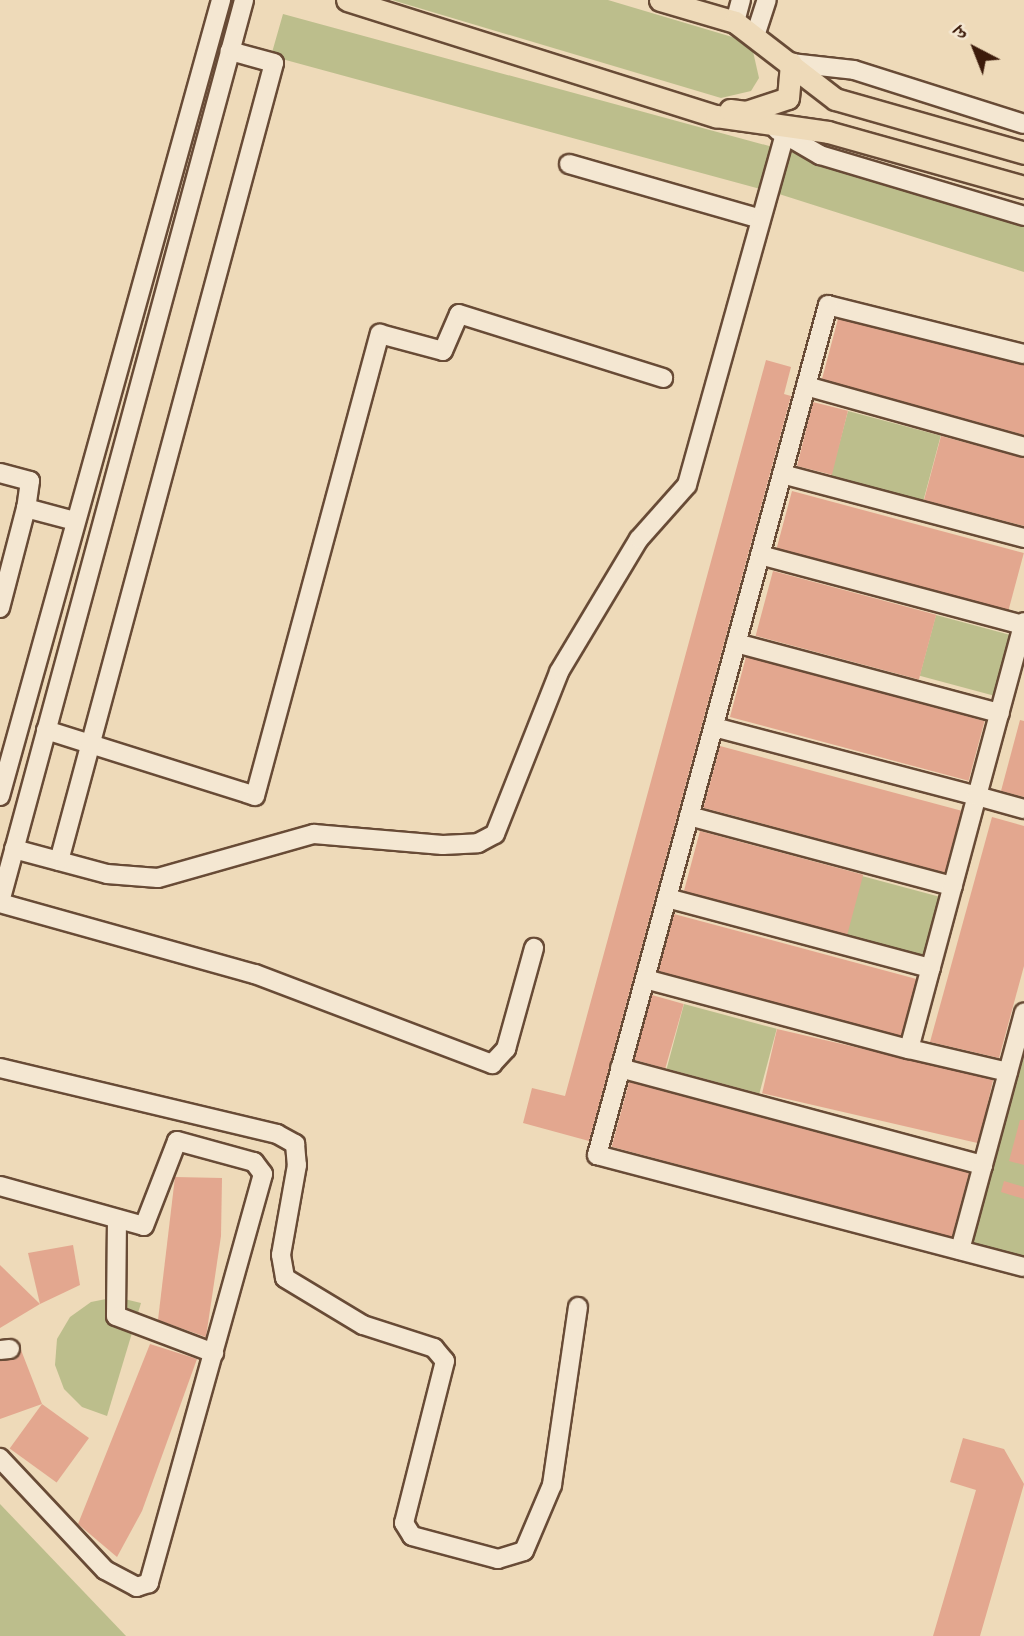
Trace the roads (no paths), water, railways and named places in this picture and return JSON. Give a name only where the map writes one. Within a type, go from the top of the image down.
[{"type":"main road","points":[[347,0],[690,108],[778,131],[828,132],[1024,187]]},
{"type":"main road","points":[[660,0],[735,22],[835,99],[1024,153]]},
{"type":"main road","points":[[690,108],[746,112],[773,105],[788,98],[791,63]]},
{"type":"street","points":[[0,796],[221,0]]},
{"type":"street","points":[[244,0],[0,902],[255,974],[492,1065],[506,1049],[534,948]]},
{"type":"street","points":[[735,22],[741,0]]},
{"type":"street","points":[[755,36],[767,0]]},
{"type":"street","points":[[59,861],[274,63],[230,51]]},
{"type":"street","points":[[791,63],[854,70],[1024,124]]},
{"type":"street","points":[[15,849],[59,861],[158,878],[314,834],[443,845],[478,844],[495,834],[559,672],[639,539],[687,485],[778,131],[820,155],[1024,216]]},
{"type":"street","points":[[569,163],[757,218]]},
{"type":"street","points":[[1024,354],[828,305],[597,1156],[1024,1267]]},
{"type":"street","points":[[46,730],[255,796],[380,334],[443,351],[459,314],[663,379]]},
{"type":"street","points":[[806,386],[1024,447]]},
{"type":"street","points":[[0,473],[30,481],[26,508],[0,608]]},
{"type":"street","points":[[782,474],[1024,538]]},
{"type":"street","points":[[26,508],[75,521]]},
{"type":"street","points":[[760,555],[1024,624],[909,1049]]},
{"type":"street","points":[[736,643],[1000,713]]},
{"type":"street","points":[[713,727],[1024,809]]},
{"type":"street","points":[[689,816],[953,886]]},
{"type":"street","points":[[667,898],[931,968]]},
{"type":"street","points":[[645,979],[909,1049],[1008,1072]]},
{"type":"street","points":[[960,1250],[1024,1012]]},
{"type":"street","points":[[0,1068],[277,1134],[295,1144],[297,1165],[281,1255],[285,1278],[362,1325],[434,1348],[445,1361],[404,1523],[412,1536],[498,1559],[524,1551],[552,1485],[578,1307]]},
{"type":"street","points":[[620,1068],[983,1165]]},
{"type":"street","points":[[0,1186],[144,1226],[149,1221],[177,1141],[260,1169],[214,1353],[145,1585],[105,1570],[0,1458]]},
{"type":"street","points":[[117,1219],[116,1316],[214,1353]]}]
